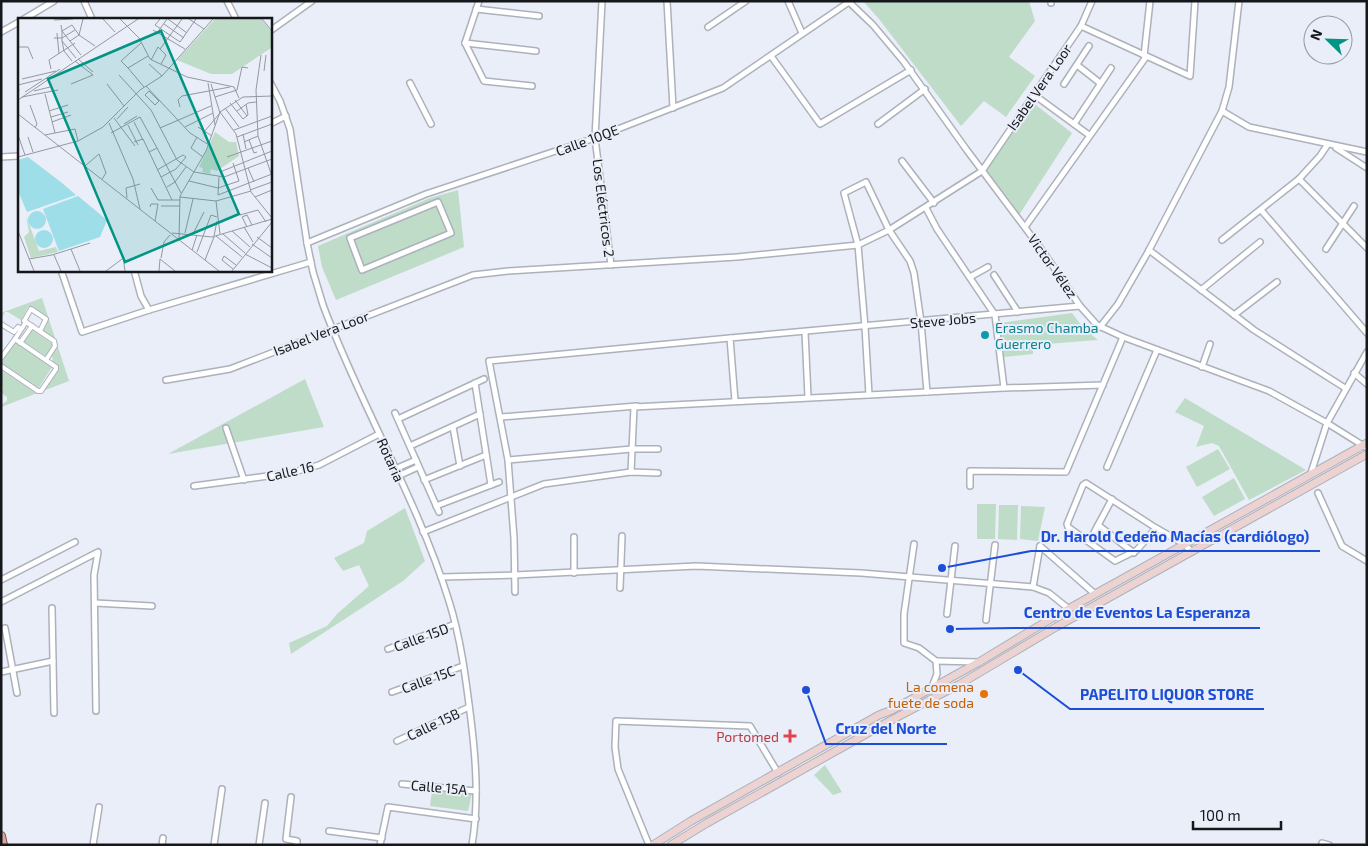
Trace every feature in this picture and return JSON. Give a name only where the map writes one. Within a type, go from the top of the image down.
[{"type":"main road","points":[[653,845],[691,821],[879,715],[892,710],[979,662],[1181,545],[1365,445]]},
{"type":"main road","points":[[671,845],[695,829],[960,684],[1056,627],[1367,454]]},
{"type":"main road","points":[[795,762],[800,771]]},
{"type":"main road","points":[[1,836],[3,845]]},
{"type":"street","points":[[26,18],[54,1]]},
{"type":"street","points":[[84,1],[92,18]]},
{"type":"street","points":[[227,1],[236,18]]},
{"type":"street","points":[[271,30],[312,1]]},
{"type":"street","points":[[479,1],[465,43],[484,81],[532,86]]},
{"type":"street","name":"Los Eléctricos 2","points":[[602,1],[595,138],[611,265]]},
{"type":"street","points":[[666,1],[673,108]]},
{"type":"street","points":[[708,27],[746,1]]},
{"type":"street","points":[[788,1],[802,33]]},
{"type":"street","name":"Isabel Vera Loor","points":[[982,171],[1081,26],[1092,1]]},
{"type":"street","points":[[1025,227],[1145,57],[1150,1]]},
{"type":"street","points":[[1081,26],[1190,76],[1194,1]]},
{"type":"street","points":[[1100,327],[1118,304],[1149,250],[1222,111],[1231,72],[1239,1]]},
{"type":"street","name":"Calle 10QE","points":[[307,243],[426,194],[595,138],[723,88],[848,2]]},
{"type":"street","name":"Victor Vélez","points":[[848,2],[873,25],[911,70],[1080,306],[1100,327],[1262,388],[1365,445]]},
{"type":"street","points":[[476,9],[539,16]]},
{"type":"street","points":[[1,23],[3,31],[18,23]]},
{"type":"street","points":[[465,43],[536,51]]},
{"type":"street","points":[[1064,84],[1089,46]]},
{"type":"street","points":[[772,56],[820,124],[911,70]]},
{"type":"street","points":[[1077,66],[1100,83]]},
{"type":"street","points":[[1074,124],[1111,68]]},
{"type":"street","points":[[410,83],[431,124]]},
{"type":"street","name":"Rotaria","points":[[271,84],[286,116],[292,140],[307,243],[318,291],[423,532],[441,577],[455,624],[469,707],[476,791],[476,819],[472,845]]},
{"type":"street","points":[[878,124],[925,89]]},
{"type":"street","points":[[1034,94],[1089,135]]},
{"type":"street","points":[[1222,111],[1250,127],[1367,152]]},
{"type":"street","points":[[271,124],[286,116]]},
{"type":"street","points":[[1330,145],[1367,168]]},
{"type":"street","points":[[1222,240],[1300,179],[1330,145]]},
{"type":"street","points":[[1,157],[18,156]]},
{"type":"street","points":[[902,161],[934,203]]},
{"type":"street","points":[[858,245],[889,230],[926,208],[982,171]]},
{"type":"street","points":[[1300,179],[1367,248]]},
{"type":"street","points":[[869,395],[858,245],[844,194],[866,182],[889,230],[910,261],[914,274],[921,322],[927,392]]},
{"type":"street","points":[[438,202],[451,234],[362,270],[350,238],[438,202]]},
{"type":"street","points":[[1326,249],[1354,206]]},
{"type":"street","points":[[926,208],[937,229],[996,315],[1004,388]]},
{"type":"street","points":[[1261,210],[1367,333]]},
{"type":"street","points":[[1201,290],[1260,242]]},
{"type":"street","name":"Isabel Vera Loor","points":[[166,380],[230,369],[473,274],[508,270],[737,257],[858,245]]},
{"type":"street","points":[[1149,250],[1254,330],[1345,388]]},
{"type":"street","points":[[61,271],[82,332],[311,262]]},
{"type":"street","points":[[970,278],[988,267]]},
{"type":"street","points":[[134,271],[141,296],[149,310]]},
{"type":"street","points":[[994,274],[1018,312]]},
{"type":"street","points":[[1234,315],[1277,282]]},
{"type":"street","name":"Steve Jobs","points":[[500,417],[489,361],[1080,306]]},
{"type":"street","points":[[2,357],[26,322],[24,321],[31,309],[46,319],[40,331]]},
{"type":"street","points":[[26,322],[54,341],[55,346],[46,360]]},
{"type":"street","points":[[1,324],[14,332],[18,327],[21,329]]},
{"type":"street","points":[[20,343],[32,326]]},
{"type":"street","points":[[805,332],[808,397]]},
{"type":"street","points":[[970,486],[970,471],[1066,472],[1123,337]]},
{"type":"street","points":[[730,338],[735,401]]},
{"type":"street","points":[[1,366],[38,391],[41,390],[56,369],[56,367],[15,339]]},
{"type":"street","points":[[1202,367],[1210,344]]},
{"type":"street","points":[[1107,467],[1157,350]]},
{"type":"street","points":[[1311,473],[1327,423],[1367,352]]},
{"type":"street","points":[[1354,373],[1367,384]]},
{"type":"street","points":[[398,419],[484,378]]},
{"type":"street","points":[[475,383],[491,485]]},
{"type":"street","points":[[515,592],[508,460],[500,417],[808,397],[1103,385]]},
{"type":"street","points":[[631,472],[634,407]]},
{"type":"street","points":[[395,414],[438,512]]},
{"type":"street","points":[[410,446],[480,414]]},
{"type":"street","points":[[452,427],[460,466]]},
{"type":"street","points":[[226,428],[244,480]]},
{"type":"street","name":"Calle 16","points":[[194,486],[290,473],[319,465],[379,434]]},
{"type":"street","points":[[508,460],[632,449],[658,449]]},
{"type":"street","points":[[424,480],[486,455]]},
{"type":"street","points":[[395,469],[416,460]]},
{"type":"street","points":[[398,476],[418,467]]},
{"type":"street","points":[[423,532],[548,483],[631,472],[658,472]]},
{"type":"street","points":[[436,506],[498,482]]},
{"type":"street","points":[[1156,528],[1134,553],[1115,561],[1067,525],[1082,485],[1087,484],[1112,499],[1170,537],[1192,552]]},
{"type":"street","points":[[1318,493],[1342,546],[1367,562]]},
{"type":"street","points":[[1089,542],[1112,499]]},
{"type":"street","points":[[1098,525],[1134,553]]},
{"type":"street","points":[[620,588],[622,536]]},
{"type":"street","points":[[574,537],[574,572]]},
{"type":"street","points":[[1,580],[75,542]]},
{"type":"street","points":[[914,544],[904,614],[904,643],[919,648],[936,662],[979,662]]},
{"type":"street","points":[[986,620],[995,545]]},
{"type":"street","points":[[947,614],[955,546]]},
{"type":"street","points":[[1033,587],[1040,546],[1095,594]]},
{"type":"street","points":[[1,602],[98,552],[94,575],[96,711]]},
{"type":"street","points":[[441,577],[515,576],[696,566],[862,573],[1033,587],[1049,593],[1069,609]]},
{"type":"street","points":[[95,603],[152,606]]},
{"type":"street","points":[[52,608],[54,713]]},
{"type":"street","name":"Calle 15D","points":[[388,649],[455,624]]},
{"type":"street","points":[[5,628],[17,693]]},
{"type":"street","points":[[1,672],[53,662]]},
{"type":"street","points":[[932,688],[937,674],[936,662]]},
{"type":"street","name":"Calle 15C","points":[[392,692],[463,666]]},
{"type":"street","points":[[955,675],[960,684]]},
{"type":"street","name":"Calle 15B","points":[[397,741],[469,707]]},
{"type":"street","points":[[649,845],[618,769],[615,747],[616,721],[750,726],[778,773]]},
{"type":"street","name":"Calle 15A","points":[[402,784],[476,791]]},
{"type":"street","points":[[214,845],[222,789]]},
{"type":"street","points":[[291,797],[286,839],[297,841],[296,845]]},
{"type":"street","points":[[259,845],[265,803]]},
{"type":"street","points":[[93,845],[99,807]]},
{"type":"street","points":[[380,845],[388,807],[476,819]]},
{"type":"street","points":[[329,832],[382,838]]},
{"type":"street","points":[[162,845],[163,838]]},
{"type":"street","points":[[1322,842],[1329,845]]},
{"type":"green space","points":[[863,1],[1029,1],[1035,21],[1009,57],[1035,76],[1006,117],[984,101],[961,126]]},
{"type":"green space","points":[[1032,102],[1072,133],[1019,215],[986,170]]},
{"type":"green space","points":[[458,190],[464,247],[336,300],[322,267],[318,246],[430,198]]},
{"type":"green space","points":[[42,298],[69,381],[1,407],[7,401],[7,397],[1,393],[3,388],[1,385],[1,370],[36,393],[45,389],[58,370],[57,365],[53,363],[52,355],[57,348],[54,340],[43,333],[43,328],[48,321],[45,315],[31,306],[28,307],[21,320],[8,312],[5,312],[1,319],[1,313]]},
{"type":"green space","points":[[1072,313],[1084,329],[1098,340],[1033,345],[1033,354],[1004,357],[1000,323]]},
{"type":"green space","points":[[32,330],[54,345],[46,356],[24,342]]},
{"type":"green space","points":[[15,342],[52,367],[38,389],[1,364]]},
{"type":"green space","points":[[305,379],[324,427],[168,454]]},
{"type":"green space","points":[[1185,398],[1306,470],[1249,500],[1219,446],[1212,443],[1196,447],[1204,426],[1175,412]]},
{"type":"green space","points":[[1218,449],[1230,469],[1197,487],[1186,467]]},
{"type":"green space","points":[[1234,478],[1245,499],[1214,516],[1202,497]]},
{"type":"green space","points":[[977,504],[996,504],[995,539],[977,539]]},
{"type":"green space","points":[[999,505],[1018,505],[1017,540],[998,539]]},
{"type":"green space","points":[[1021,506],[1045,507],[1038,541],[1020,539]]},
{"type":"green space","points":[[405,508],[425,561],[403,581],[291,654],[289,643],[327,626],[337,614],[369,586],[359,565],[343,571],[334,558],[364,543],[367,531]]},
{"type":"green space","points":[[825,765],[842,792],[833,795],[814,775]]},
{"type":"green space","points":[[432,791],[472,793],[468,811],[430,806]]},
{"type":"place","name":"Erasmo Chamba Guerrero","points":[[985,335]]},
{"type":"place","name":"Dr. Harold Cedeño Macías (cardiólogo)","points":[[942,568]]},
{"type":"place","name":"Centro de Eventos La Esperanza","points":[[950,629]]},
{"type":"place","name":"PAPELITO LIQUOR STORE","points":[[1018,670]]},
{"type":"place","name":"Cruz del Norte","points":[[806,690]]},
{"type":"place","name":"La comena fuete de soda","points":[[984,694]]},
{"type":"place","name":"Portomed","points":[[790,736]]}]
